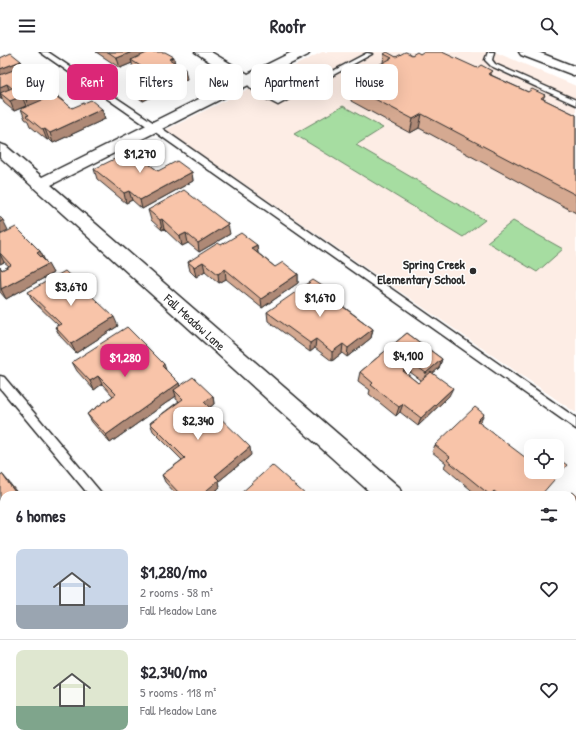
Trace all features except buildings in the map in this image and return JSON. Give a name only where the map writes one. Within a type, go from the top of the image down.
[{"type":"street","points":[[202,52],[248,80]]},
{"type":"street","points":[[39,185],[303,52]]},
{"type":"street","points":[[526,52],[576,72]]},
{"type":"street","name":"Fall Meadow Lane","points":[[0,149],[385,491]]},
{"type":"lane","points":[[43,52],[154,127],[576,424]]},
{"type":"lane","points":[[248,80],[260,92],[278,102],[369,54],[366,52]]},
{"type":"lane","points":[[491,52],[488,60],[493,65],[576,103]]},
{"type":"lane","points":[[0,380],[94,491]]},
{"type":"shaded area","name":"Spring Creek Elementary School","points":[[322,52],[495,52],[576,86],[576,413],[166,130],[226,100],[243,100],[243,92],[251,88],[251,100],[333,100],[333,64],[298,64]]},
{"type":"green space","points":[[343,106],[383,128],[356,145],[485,220],[463,237],[294,134]]},
{"type":"green space","points":[[513,221],[563,249],[537,272],[487,242]]},
{"type":"place","name":"Spring Creek Elementary School","points":[[473,271]]}]
